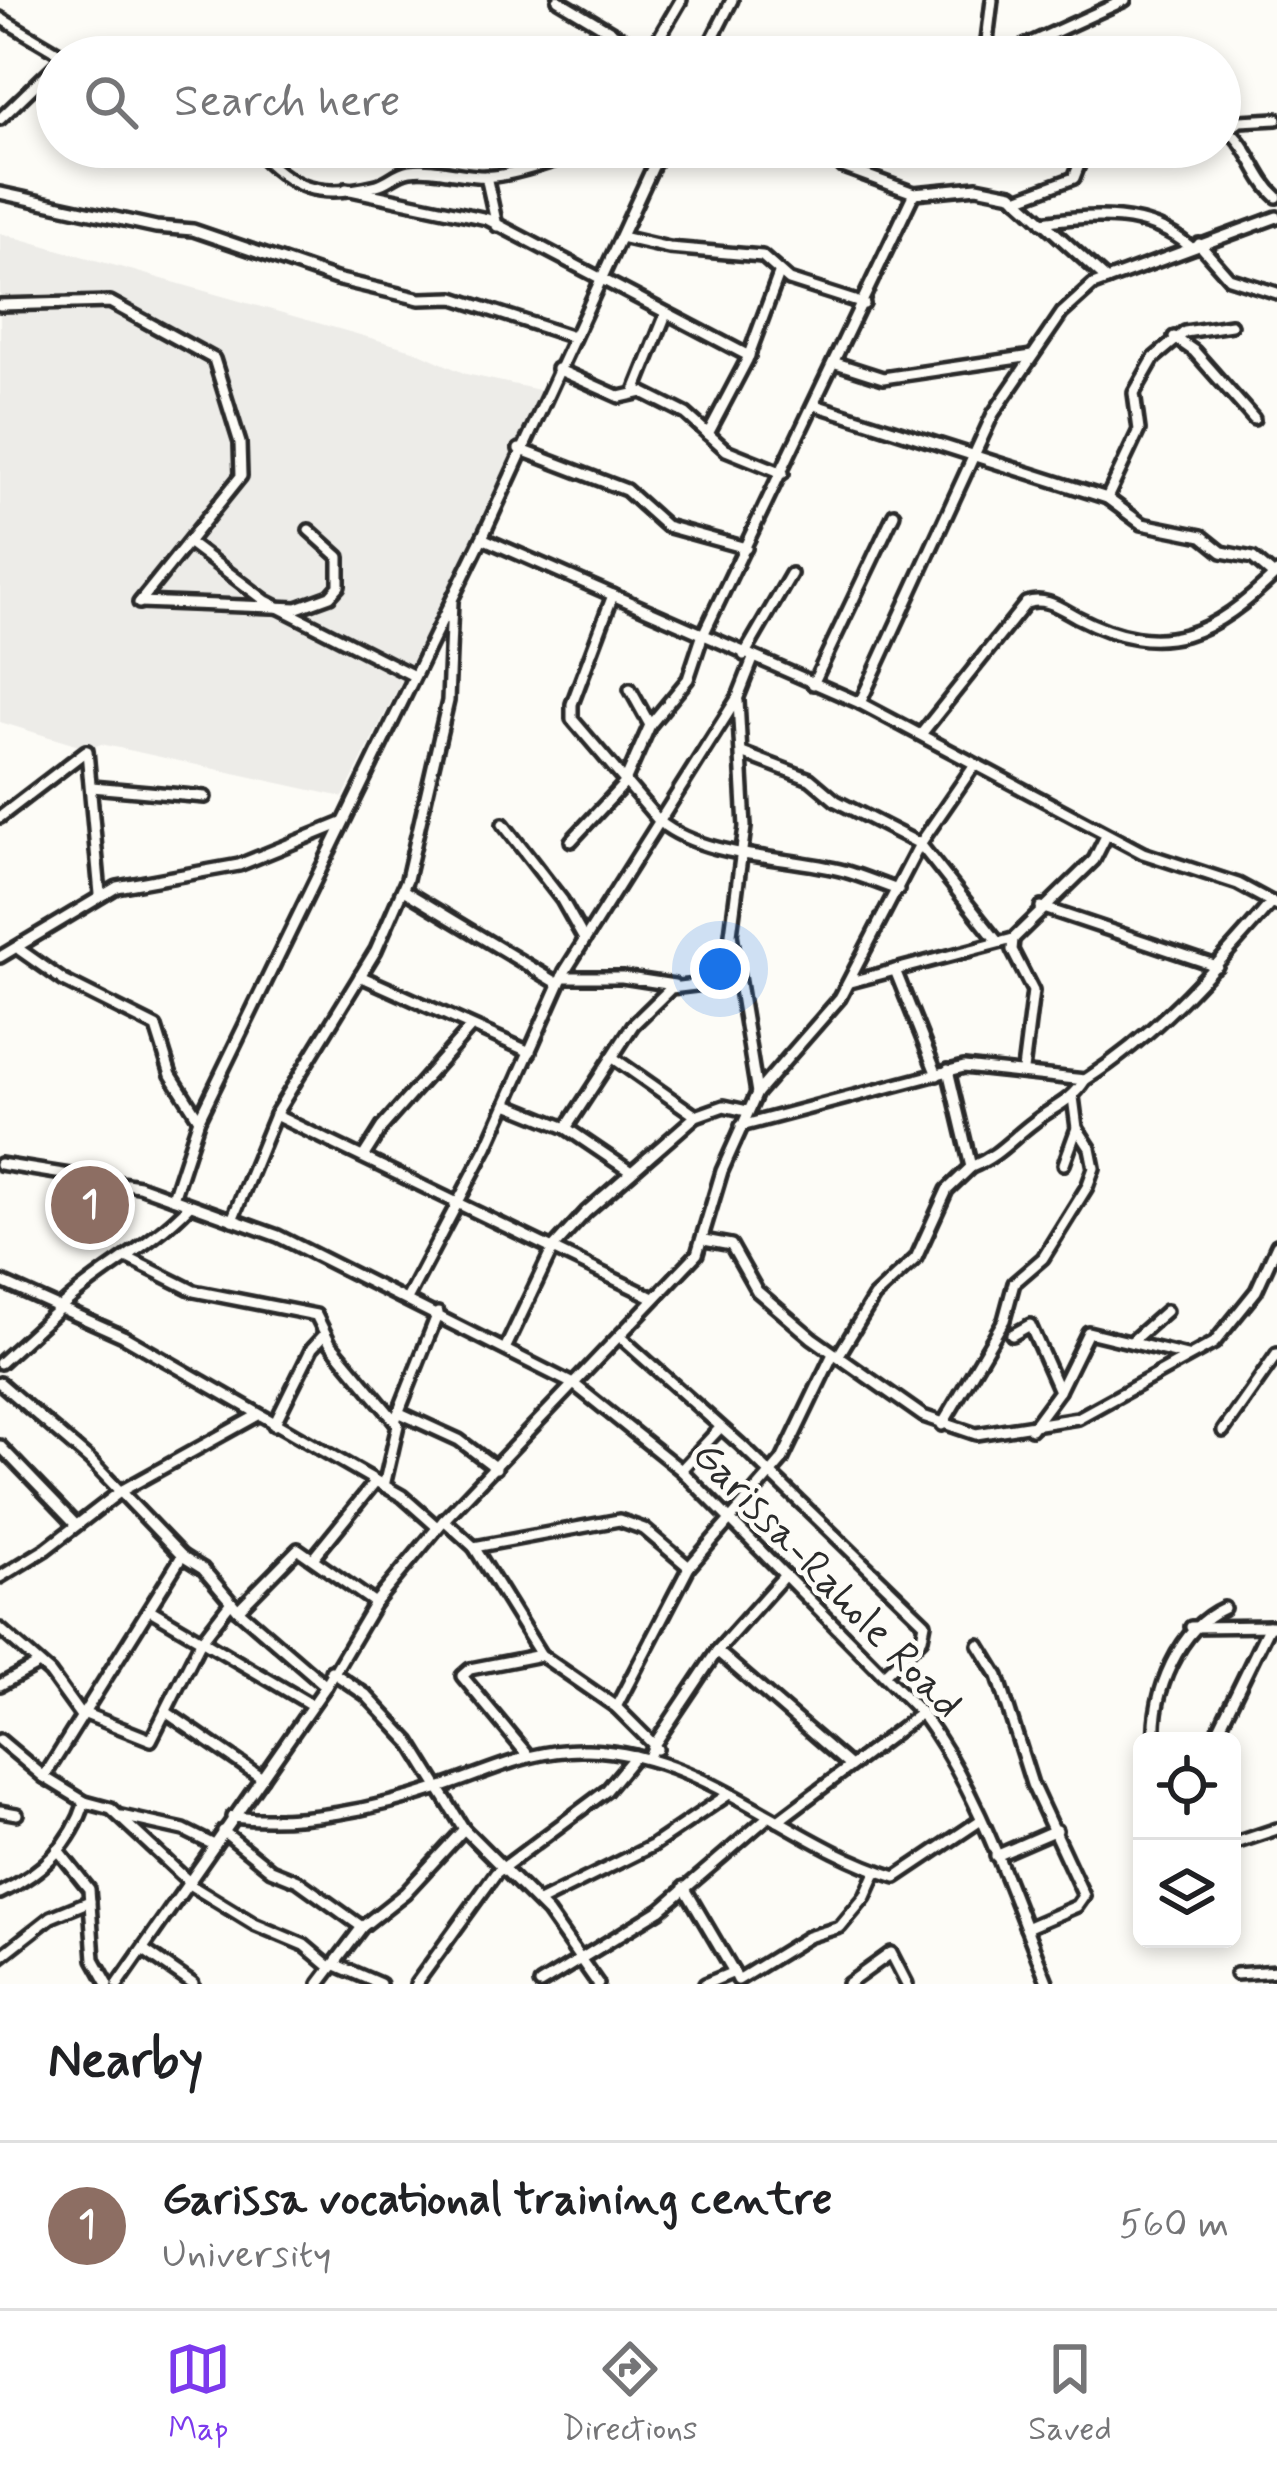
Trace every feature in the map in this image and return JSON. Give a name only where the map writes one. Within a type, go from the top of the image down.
[{"type":"street","points":[[558,0],[620,36]]},
{"type":"street","points":[[662,36],[681,0]]},
{"type":"street","points":[[714,36],[732,0]]},
{"type":"street","points":[[988,36],[992,0]]},
{"type":"street","points":[[1048,36],[1125,0]]},
{"type":"street","points":[[0,18],[36,39]]},
{"type":"street","points":[[0,119],[36,84]]},
{"type":"street","points":[[1241,121],[1277,119]]},
{"type":"street","points":[[1241,151],[1277,197]]},
{"type":"street","points":[[276,168],[296,186],[346,188],[379,185],[416,169],[485,176],[519,168]]},
{"type":"street","points":[[173,1198],[200,1119],[482,538],[519,449],[652,168]]},
{"type":"street","points":[[846,168],[914,193],[999,189],[1017,199],[1106,280]]},
{"type":"street","points":[[1017,199],[1074,178],[1078,168]]},
{"type":"street","points":[[485,176],[497,226]]},
{"type":"street","points":[[346,188],[458,208],[553,249],[601,280],[749,356]]},
{"type":"street","points":[[0,193],[156,227],[193,230],[336,279],[420,298],[454,298],[573,337]]},
{"type":"street","points":[[571,841],[624,784],[650,724],[688,679],[702,637],[914,193]]},
{"type":"street","points":[[860,703],[993,414],[1080,295],[1194,245],[1277,217]]},
{"type":"street","points":[[1042,222],[1136,220],[1194,245],[1229,278],[1277,293]]},
{"type":"street","points":[[621,237],[669,248],[762,256],[779,274],[864,304]]},
{"type":"street","points":[[708,434],[749,356],[779,274]]},
{"type":"street","points":[[0,304],[110,302],[214,359],[240,442],[241,476],[140,603],[276,607],[315,602],[339,586],[339,557],[309,530]]},
{"type":"street","points":[[557,369],[620,398],[635,391],[666,314]]},
{"type":"street","points":[[1107,498],[1139,430],[1134,393],[1154,358],[1174,337],[1231,325]]},
{"type":"street","points":[[1174,337],[1194,351],[1254,419]]},
{"type":"street","points":[[836,363],[884,378],[1032,356]]},
{"type":"street","points":[[635,391],[686,414],[726,450],[783,473]]},
{"type":"street","points":[[815,405],[1107,498],[1142,524],[1202,536],[1222,552],[1252,559],[1275,575],[1208,631],[1175,636],[1143,638],[1084,621],[1050,602],[1026,603],[922,733]]},
{"type":"street","points":[[519,449],[626,490],[666,526],[746,548]]},
{"type":"street","points":[[813,684],[894,514]]},
{"type":"street","points":[[482,538],[860,703],[1106,836],[1274,903],[1151,1032],[1085,1080],[1073,1097],[1033,1122],[991,1160],[971,1167],[947,1190],[916,1258],[874,1297],[840,1353],[832,1356],[798,1432],[769,1474],[689,1567],[616,1707]]},
{"type":"street","points":[[189,543],[276,607],[412,675]]},
{"type":"street","points":[[408,1297],[507,1104],[561,981],[738,697],[749,657],[791,574]]},
{"type":"street","points":[[613,595],[572,704],[572,719],[660,822],[743,854],[841,870],[898,890]]},
{"type":"street","points":[[232,1220],[275,1115],[360,976],[403,890],[448,701],[452,596]]},
{"type":"street","points":[[630,689],[650,724]]},
{"type":"street","points":[[738,697],[743,854],[731,934],[757,1093]]},
{"type":"street","points":[[0,817],[86,751],[100,894]]},
{"type":"street","points":[[742,753],[811,779],[836,801],[920,844],[997,941]]},
{"type":"street","points":[[118,1984],[326,1687],[331,1671],[375,1603],[440,1523],[620,1336],[704,1240],[713,1195],[746,1111],[850,982],[920,844],[973,766]]},
{"type":"street","points":[[92,787],[205,797]]},
{"type":"street","points":[[0,957],[20,950],[100,894],[239,865],[342,823]]},
{"type":"street","points":[[503,824],[562,901],[584,939]]},
{"type":"street","points":[[1022,1070],[1033,991],[1012,950],[1013,939],[1094,860],[1106,836]]},
{"type":"street","points":[[403,890],[561,981],[622,977],[674,985],[736,980]]},
{"type":"street","points":[[1041,907],[1217,965]]},
{"type":"street","points":[[850,982],[1013,939]]},
{"type":"street","points":[[20,950],[64,981],[156,1027],[171,1075],[200,1119]]},
{"type":"street","points":[[895,970],[942,1072],[971,1167]]},
{"type":"street","points":[[360,976],[530,1052]]},
{"type":"street","points":[[566,1128],[633,1025],[674,985]]},
{"type":"street","points":[[363,1157],[382,1127],[471,1027]]},
{"type":"street","points":[[612,1057],[696,1116]]},
{"type":"street","points":[[741,1126],[942,1072],[1022,1070],[1085,1080]]},
{"type":"street","points":[[942,1425],[1004,1320],[1014,1283],[1042,1258],[1087,1187],[1094,1168],[1090,1148],[1077,1128],[1073,1097]]},
{"type":"street","points":[[507,1104],[566,1128],[631,1172]]},
{"type":"street","points":[[505,1349],[553,1248],[696,1116],[724,1106],[746,1111]]},
{"type":"street","points":[[275,1115],[654,1298]]},
{"type":"street","points":[[1064,1164],[1077,1128]]},
{"type":"street","name":"Garissa-Rahole Road","points":[[0,1164],[97,1177],[173,1198],[312,1250],[574,1385],[681,1471],[921,1713],[943,1743],[982,1820],[1047,1983]]},
{"type":"street","points":[[0,1363],[52,1321],[62,1306],[130,1259],[190,1205]]},
{"type":"street","points":[[704,1240],[731,1245],[757,1291],[840,1353],[942,1425],[976,1434],[1078,1418],[1214,1343],[1256,1291],[1277,1245]]},
{"type":"street","points":[[130,1259],[194,1291],[319,1318],[325,1334],[397,1417],[459,1440],[496,1468]]},
{"type":"street","points":[[0,1281],[62,1306],[258,1415],[380,1484],[474,1547],[541,1655],[616,1707],[664,1760]]},
{"type":"street","points":[[1131,1342],[1166,1311]]},
{"type":"street","points":[[315,1556],[380,1484],[397,1417],[438,1313]]},
{"type":"street","points":[[1012,1335],[1030,1325],[1059,1391]]},
{"type":"street","points":[[1031,1429],[1059,1391],[1088,1332],[1187,1356]]},
{"type":"street","points":[[274,1425],[312,1348],[325,1334]]},
{"type":"street","points":[[620,1336],[925,1623],[922,1638],[885,1674]]},
{"type":"street","points":[[1222,1431],[1277,1354]]},
{"type":"street","points":[[0,1383],[326,1687]]},
{"type":"street","points":[[0,1576],[121,1491],[258,1415]]},
{"type":"street","points":[[681,1471],[720,1428]]},
{"type":"street","points":[[0,1446],[75,1524]]},
{"type":"street","points":[[474,1547],[619,1520],[644,1529],[689,1567]]},
{"type":"street","points":[[0,1629],[15,1637],[37,1665],[50,1673],[82,1714],[146,1741],[201,1641],[298,1549],[315,1556],[375,1603]]},
{"type":"street","points":[[44,1777],[152,1611],[152,1598],[172,1577],[182,1556]]},
{"type":"street","points":[[649,1757],[653,1744],[717,1651],[785,1576]]},
{"type":"street","points":[[1155,1732],[1154,1717],[1191,1628],[1224,1608]]},
{"type":"street","points":[[152,1611],[310,1704]]},
{"type":"street","points":[[1191,1628],[1273,1626],[1218,1732]]},
{"type":"street","points":[[979,1645],[998,1676],[1032,1784],[1056,1830],[1083,1902],[1026,1928]]},
{"type":"street","points":[[717,1651],[850,1766]]},
{"type":"street","points":[[526,1753],[462,1676],[470,1669],[541,1655]]},
{"type":"street","points":[[0,1685],[37,1665]]},
{"type":"street","points":[[331,1671],[366,1695],[410,1742],[464,1829],[539,1902],[598,1984]]},
{"type":"street","points":[[166,1712],[262,1778]]},
{"type":"street","points":[[540,1984],[660,1910],[773,1819],[921,1713]]},
{"type":"street","points":[[0,1740],[44,1777],[85,1802],[119,1816],[172,1826],[212,1844]]},
{"type":"street","points":[[232,1817],[274,1820],[441,1788],[526,1753],[583,1750],[664,1760],[876,1872],[896,1877],[982,1820]]},
{"type":"street","points":[[416,1984],[456,1935],[476,1897],[506,1866],[607,1791],[635,1756]]},
{"type":"street","points":[[539,1902],[652,1846],[729,1794]]},
{"type":"street","points":[[0,1893],[28,1880],[58,1850],[85,1802]]},
{"type":"street","points":[[0,1811],[17,1814]]},
{"type":"street","points":[[119,1816],[187,1881],[254,1924],[304,1945],[333,1966],[380,1984]]},
{"type":"street","points":[[319,1984],[362,1927],[405,1893],[464,1829]]},
{"type":"street","points":[[1241,1841],[1277,1829]]},
{"type":"street","points":[[996,1856],[1056,1830]]},
{"type":"street","points":[[223,1831],[271,1870],[298,1881],[362,1927]]},
{"type":"street","points":[[58,1850],[88,1889],[94,1959],[108,1984]]},
{"type":"street","points":[[705,1984],[738,1979],[808,1937],[840,1927],[865,1897],[876,1872]]},
{"type":"street","points":[[684,1887],[738,1979]]},
{"type":"street","points":[[0,1957],[51,1917],[90,1900]]},
{"type":"street","points":[[144,1950],[193,1984]]},
{"type":"street","points":[[848,1984],[891,1953],[907,1984]]},
{"type":"street","points":[[1236,1974],[1277,1970]]},
{"type":"shaded area","points":[[0,233],[413,350],[466,374],[548,392],[343,797],[101,744],[89,749],[0,722]]},
{"type":"place","name":"Garissa vocational training centre","points":[[90,1205]]}]
